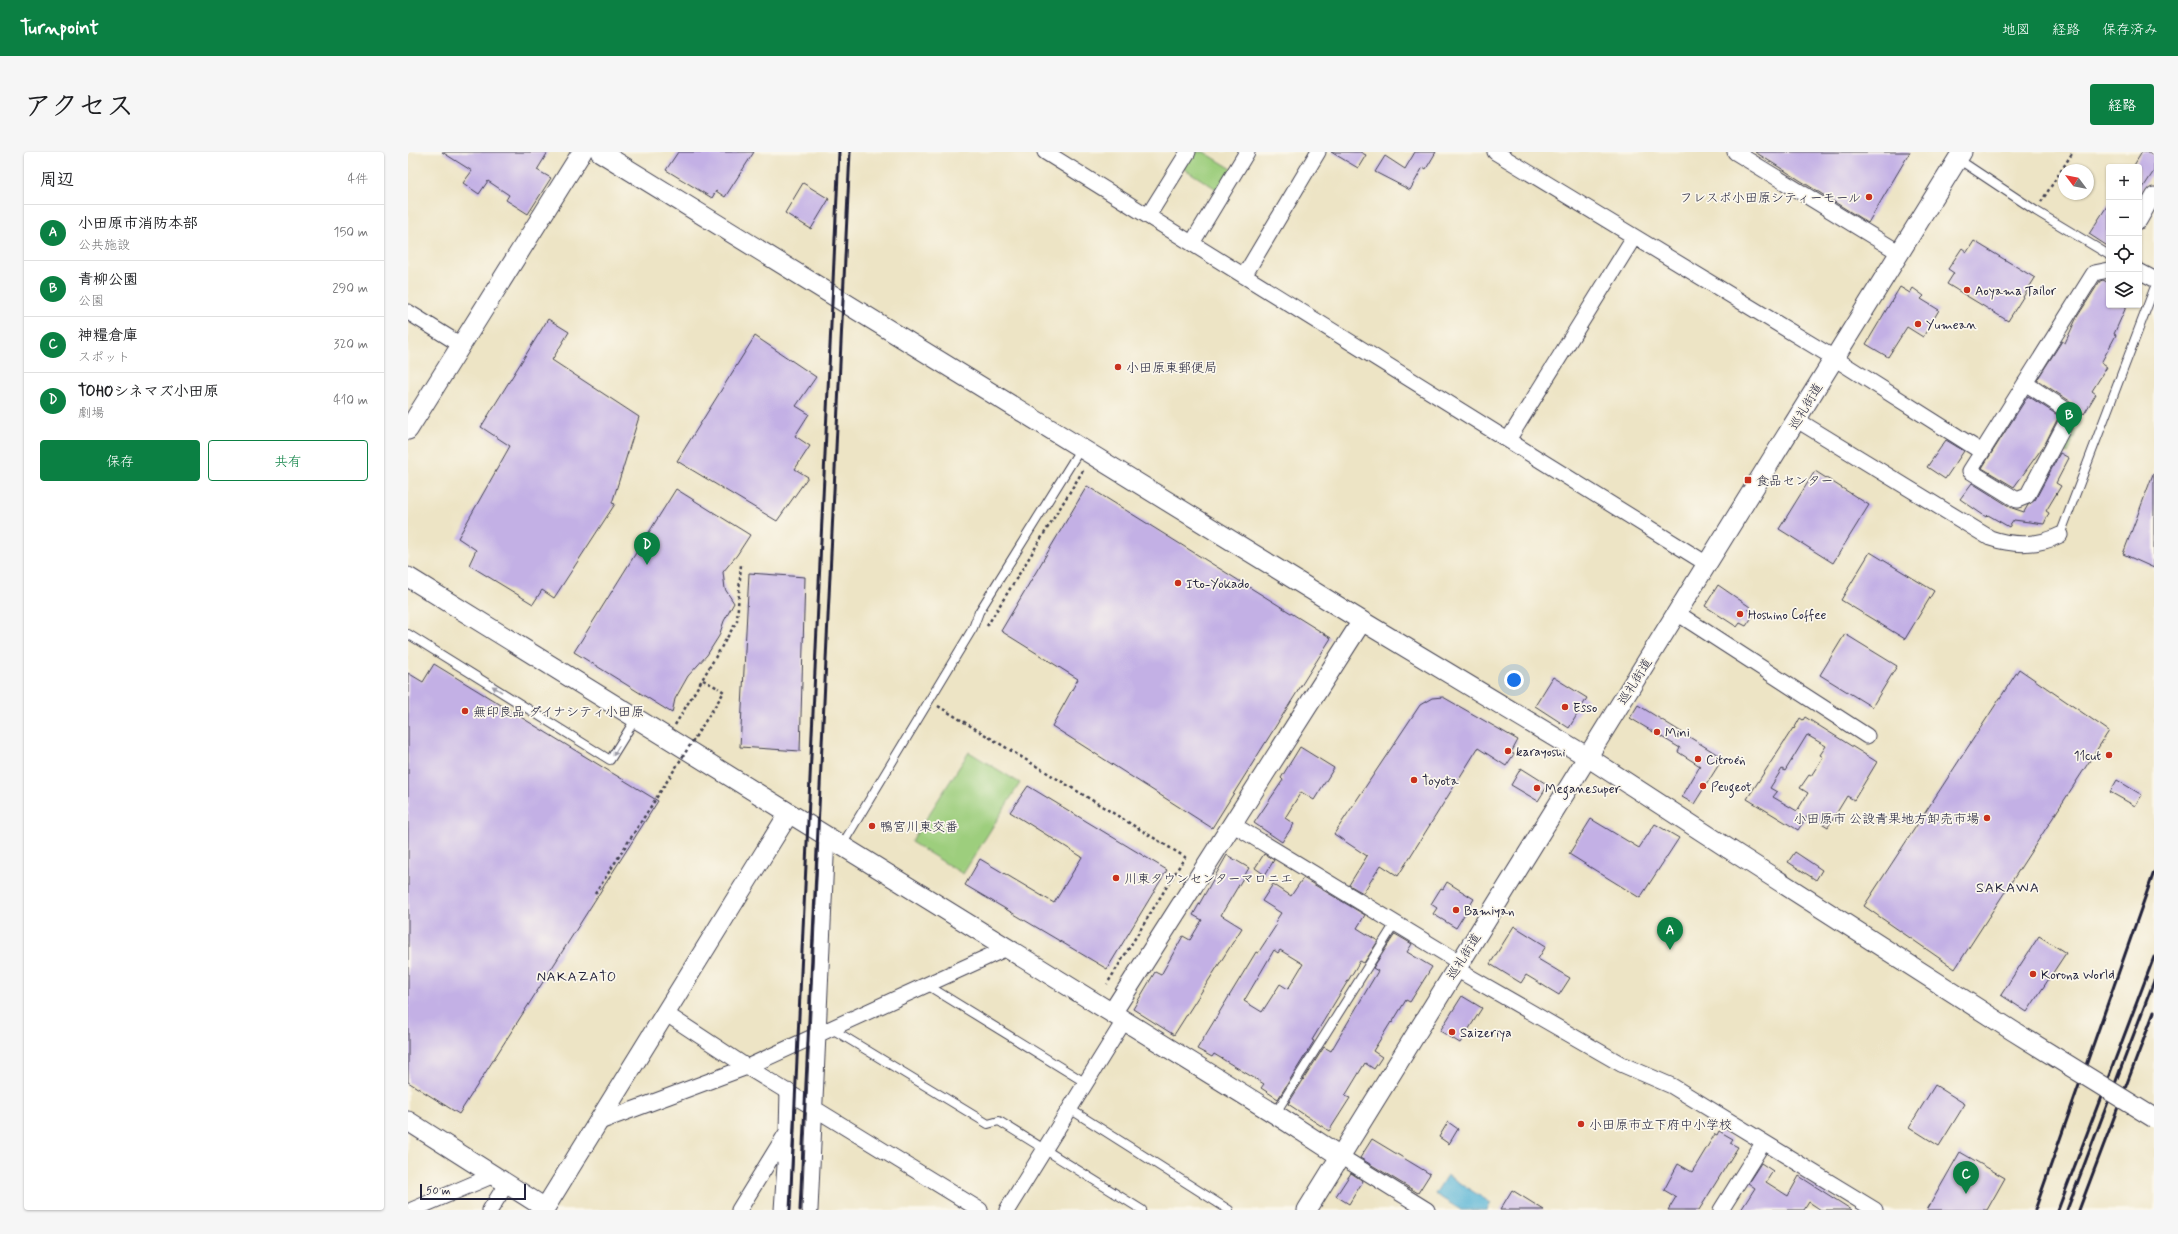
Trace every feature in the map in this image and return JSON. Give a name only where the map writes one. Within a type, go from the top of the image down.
[{"type":"street","points":[[408,430],[582,152]]},
{"type":"street","points":[[600,152],[1362,621],[1586,756],[2013,1031],[2154,1118]]},
{"type":"street","points":[[1045,152],[1707,564]]},
{"type":"street","points":[[1148,216],[1188,152]]},
{"type":"street","points":[[1192,243],[1247,152]]},
{"type":"street","points":[[1244,276],[1318,152]]},
{"type":"street","points":[[1495,152],[1834,358],[1982,452]]},
{"type":"street","points":[[1735,152],[1900,253]]},
{"type":"street","name":"巡礼街道","points":[[1307,1210],[1586,756],[1677,613],[1960,156]]},
{"type":"street","points":[[2142,216],[2154,195]]},
{"type":"street","points":[[1508,440],[1634,237]]},
{"type":"street","points":[[2025,384],[2071,413],[2028,496],[2017,500],[1970,471],[2094,273],[2106,271]]},
{"type":"street","points":[[2141,272],[2154,279]]},
{"type":"street","points":[[408,312],[462,345]]},
{"type":"street","points":[[1797,420],[1990,538],[2007,544],[2031,543],[2046,542],[2060,535]]},
{"type":"street","points":[[408,577],[1008,948],[1427,1210]]},
{"type":"street","points":[[1677,613],[1867,736]]},
{"type":"street","points":[[1008,1210],[1086,1083],[1118,1017],[1232,824],[1362,621]]},
{"type":"street","points":[[408,1121],[547,1209],[597,1123],[789,813]]},
{"type":"street","points":[[1232,824],[1457,966],[1621,1064],[1672,1086],[1763,1143],[1875,1210]]},
{"type":"street","points":[[810,1210],[818,1035],[834,841]]},
{"type":"street","points":[[597,1123],[748,1067],[1008,948]]},
{"type":"street","points":[[665,1013],[748,1067],[980,1210]]},
{"type":"street","points":[[782,1210],[788,1091]]},
{"type":"street","points":[[739,1210],[787,1132]]},
{"type":"street","points":[[1721,1210],[1763,1143]]},
{"type":"street","points":[[412,1210],[500,1179]]},
{"type":"street","points":[[490,1210],[500,1179]]},
{"type":"lane","points":[[1960,156],[2036,211],[2106,254]]},
{"type":"lane","points":[[2060,535],[2154,289]]},
{"type":"lane","points":[[834,841],[973,628],[978,612],[1081,448]]},
{"type":"lane","points":[[408,634],[610,760],[636,718]]},
{"type":"lane","points":[[1275,1114],[1394,925]]},
{"type":"lane","points":[[927,985],[1086,1083]]},
{"type":"lane","points":[[832,1029],[988,1124],[999,1121],[1142,1210]]},
{"type":"lane","points":[[1070,1109],[1229,1210]]},
{"type":"path","points":[[2036,211],[2073,152]]},
{"type":"path","points":[[674,727],[737,621],[741,564]]},
{"type":"path","points":[[595,894],[724,692],[703,680]]},
{"type":"path","points":[[936,705],[1185,857],[1107,984]]},
{"type":"green space","points":[[1193,152],[1204,152],[1232,169],[1218,190],[1183,168]]},
{"type":"green space","points":[[2073,416],[2080,421],[2068,454],[2057,449]]},
{"type":"green space","points":[[969,752],[1020,783],[963,874],[911,842]]},
{"type":"water","points":[[1447,1175],[1491,1203],[1487,1210],[1461,1210],[1435,1194]]},
{"type":"building","points":[[442,152],[548,152],[537,170],[551,178],[528,214],[506,200],[509,195],[488,181],[479,194],[463,183],[472,171]]},
{"type":"building","points":[[678,152],[754,152],[725,197],[716,191],[712,198],[666,170]]},
{"type":"building","points":[[1331,152],[1360,152],[1366,155],[1358,168]]},
{"type":"building","points":[[1415,152],[1436,152],[1426,169],[1423,167],[1410,190],[1375,172],[1385,156],[1405,169]]},
{"type":"building","name":"フレスポ小田原シティーモール","points":[[1755,152],[1910,152],[1868,223]]},
{"type":"building","points":[[2142,152],[2149,152],[2154,155],[2154,171],[2142,189],[2142,164],[2135,164]]},
{"type":"building","points":[[803,183],[829,199],[811,229],[785,213]]},
{"type":"building","points":[[2106,208],[2106,245],[2089,234]]},
{"type":"building","points":[[1974,241],[2035,278],[2008,321],[1947,284],[1954,273],[1948,269],[1962,248],[1967,252]]},
{"type":"building","points":[[2103,280],[2106,282],[2106,308],[2126,308],[2114,334],[2116,335],[2101,363],[2107,367],[2092,391],[2096,394],[2084,414],[2076,405],[2037,380],[2062,341],[2065,343],[2077,317],[2100,281]]},
{"type":"building","points":[[1900,287],[1910,293],[1913,288],[1924,296],[1921,299],[1939,310],[1923,337],[1907,327],[1888,357],[1866,344]]},
{"type":"building","points":[[548,319],[569,332],[552,360],[639,417],[612,503],[615,504],[554,598],[542,590],[533,604],[469,565],[476,550],[458,538],[510,446],[481,427]]},
{"type":"building","points":[[755,336],[816,377],[796,406],[809,414],[795,436],[810,446],[795,469],[808,477],[777,521],[677,461]]},
{"type":"building","points":[[2028,396],[2059,416],[2045,444],[2014,487],[1982,468]]},
{"type":"building","points":[[1946,440],[1964,451],[1945,479],[1927,467]]},
{"type":"building","points":[[2060,453],[2069,458],[2056,483],[2061,486],[2046,511],[2049,513],[2044,524],[2014,520],[2009,527],[1988,515],[1986,517],[1960,499],[1972,483],[2012,508],[2024,512],[2028,505],[2035,500]]},
{"type":"building","points":[[1815,471],[1869,505],[1833,563],[1779,529]]},
{"type":"building","points":[[2154,474],[2154,568],[2123,554]]},
{"type":"building","points":[[1087,486],[1331,638],[1212,828],[1052,726],[1078,679],[1001,631]]},
{"type":"building","points":[[676,489],[750,535],[737,555],[723,572],[725,589],[734,603],[724,621],[719,636],[707,655],[688,676],[675,699],[672,713],[574,652]]},
{"type":"building","points":[[1870,552],[1934,591],[1905,639],[1841,600]]},
{"type":"building","points":[[749,573],[805,577],[800,751],[740,747]]},
{"type":"building","points":[[1718,585],[1750,607],[1748,609],[1755,613],[1746,626],[1740,623],[1737,627],[1705,606]]},
{"type":"building","points":[[1845,634],[1897,666],[1872,707],[1820,675]]},
{"type":"building","points":[[434,664],[658,801],[459,1114],[408,1082],[408,673],[423,682]]},
{"type":"building","name":"小田原市 公設青果地方卸売市場","points":[[2019,669],[2109,731],[1955,969],[1864,906]]},
{"type":"building","points":[[1553,677],[1587,698],[1569,728],[1535,706]]},
{"type":"building","name":"Toyota","points":[[1443,697],[1518,740],[1511,753],[1514,754],[1506,766],[1478,748],[1398,876],[1381,865],[1363,893],[1349,885],[1367,856],[1334,834],[1420,705],[1432,698]]},
{"type":"building","points":[[1638,705],[1723,758],[1694,804],[1682,797],[1700,766],[1678,752],[1680,748],[1630,718]]},
{"type":"building","points":[[1805,717],[1877,762],[1854,800],[1847,796],[1828,827],[1808,815],[1798,830],[1747,799],[1800,718],[1803,720]],"holes":[[[1807,735],[1826,746],[1820,755],[1823,757],[1811,776],[1809,775],[1800,788],[1808,793],[1797,811],[1773,797],[1777,792],[1770,788],[1782,769],[1785,771]]]},
{"type":"building","points":[[1300,747],[1334,768],[1314,800],[1301,792],[1285,818],[1294,824],[1282,842],[1254,823],[1283,780],[1281,778]]},
{"type":"building","points":[[1521,768],[1548,785],[1538,801],[1511,785]]},
{"type":"building","points":[[2117,780],[2142,795],[2135,806],[2110,792]]},
{"type":"building","name":"川東タウンセンターマロニエ","points":[[1028,786],[1167,870],[1107,969],[965,885],[980,859],[1054,903],[1082,857],[1010,812]]},
{"type":"building","points":[[1591,819],[1639,848],[1655,824],[1679,838],[1640,898],[1569,854]]},
{"type":"building","points":[[1795,852],[1822,870],[1816,880],[1788,862]]},
{"type":"building","points":[[1264,854],[1274,860],[1265,875],[1255,868]]},
{"type":"building","points":[[1227,855],[1249,868],[1221,915],[1242,928],[1174,1035],[1133,1009],[1155,972],[1161,975],[1183,936],[1190,940],[1202,920],[1193,915]]},
{"type":"building","points":[[1303,878],[1365,915],[1357,928],[1378,941],[1364,963],[1360,961],[1312,1040],[1314,1041],[1278,1099],[1261,1088],[1264,1084],[1214,1054],[1212,1057],[1197,1049],[1256,952],[1258,953],[1277,924],[1275,922],[1281,913],[1262,901],[1273,884],[1291,896]],"holes":[[[1274,950],[1278,953],[1280,950],[1303,964],[1288,989],[1280,984],[1262,1012],[1244,1001]]]},
{"type":"building","points":[[1447,882],[1474,899],[1456,928],[1433,914],[1437,908],[1431,904],[1441,888],[1443,889]]},
{"type":"building","points":[[1514,926],[1546,946],[1538,959],[1570,978],[1559,995],[1526,975],[1521,983],[1490,964]]},
{"type":"building","points":[[1395,934],[1412,944],[1407,952],[1432,967],[1410,1002],[1406,1000],[1373,1051],[1382,1057],[1374,1069],[1365,1063],[1345,1096],[1350,1098],[1329,1131],[1288,1104],[1324,1047],[1331,1051],[1378,971],[1373,968]]},
{"type":"building","name":"Korona World","points":[[2039,936],[2066,953],[2027,1012],[2001,995]]},
{"type":"building","points":[[1462,996],[1482,1008],[1460,1043],[1440,1031]]},
{"type":"building","points":[[1935,1085],[1965,1104],[1939,1146],[1909,1127]]},
{"type":"building","points":[[1448,1122],[1458,1129],[1449,1144],[1439,1137]]},
{"type":"building","points":[[1719,1131],[1733,1139],[1730,1143],[1738,1147],[1699,1210],[1668,1210],[1676,1197],[1664,1190],[1678,1164],[1692,1172],[1715,1134],[1717,1135]]},
{"type":"building","points":[[1372,1139],[1430,1174],[1418,1193],[1360,1158]]},
{"type":"building","points":[[1960,1152],[2005,1178],[1987,1210],[1927,1210]]},
{"type":"building","points":[[1761,1163],[1773,1171],[1766,1182],[1788,1196],[1799,1176],[1852,1210],[1821,1210],[1809,1202],[1804,1210],[1741,1210],[1755,1188],[1748,1183]]},
{"type":"building","points":[[1351,1173],[1363,1181],[1349,1204],[1336,1196]]},
{"type":"building","points":[[1512,1190],[1544,1210],[1500,1210]]},
{"type":"railway","points":[[790,1210],[839,152]]},
{"type":"railway","points":[[800,1210],[850,152]]},
{"type":"railway","points":[[2035,1210],[2154,872]]},
{"type":"railway","points":[[2058,1210],[2154,957]]},
{"type":"railway","points":[[2067,1210],[2154,981]]},
{"type":"railway","points":[[2079,1210],[2154,1012]]},
{"type":"place","name":"フレスポ小田原シティーモール","points":[[1869,197]]},
{"type":"place","name":"Aoyama Tailor","points":[[1967,290]]},
{"type":"place","name":"Yumean","points":[[1918,324]]},
{"type":"place","name":"小田原東郵便局","points":[[1118,367]]},
{"type":"place","name":"青柳公園","points":[[2069,435]]},
{"type":"place","name":"食品センター","points":[[1748,480]]},
{"type":"place","name":"TOHOシネマズ小田原","points":[[647,565]]},
{"type":"place","name":"Ito-Yokado","points":[[1178,583]]},
{"type":"place","name":"Hoshino Coffee","points":[[1740,614]]},
{"type":"place","name":"Esso","points":[[1565,707]]},
{"type":"place","name":"無印良品 ダイナシティ小田原","points":[[465,711]]},
{"type":"place","name":"Mini","points":[[1657,732]]},
{"type":"place","name":"karayoshi","points":[[1508,751]]},
{"type":"place","name":"11cut","points":[[2109,755]]},
{"type":"place","name":"Citroën","points":[[1698,759]]},
{"type":"place","name":"Toyota","points":[[1414,780]]},
{"type":"place","name":"Peugeot","points":[[1703,786]]},
{"type":"place","name":"Meganesuper","points":[[1537,788]]},
{"type":"place","name":"小田原市 公設青果地方卸売市場","points":[[1987,818]]},
{"type":"place","name":"鴨宮川東交番","points":[[872,826]]},
{"type":"place","name":"川東タウンセンターマロニエ","points":[[1116,878]]},
{"type":"place","name":"Bamiyan","points":[[1456,910]]},
{"type":"place","name":"小田原市消防本部","points":[[1670,950]]},
{"type":"place","name":"Korona World","points":[[2033,974]]},
{"type":"place","name":"Saizeriya","points":[[1452,1032]]},
{"type":"place","name":"小田原市立下府中小学校","points":[[1581,1124]]},
{"type":"place","name":"神糧倉庫","points":[[1966,1194]]},
{"type":"district","name":"SAKAWA","points":[[2008,887]]},
{"type":"district","name":"NAKAZATO","points":[[577,976]]}]
